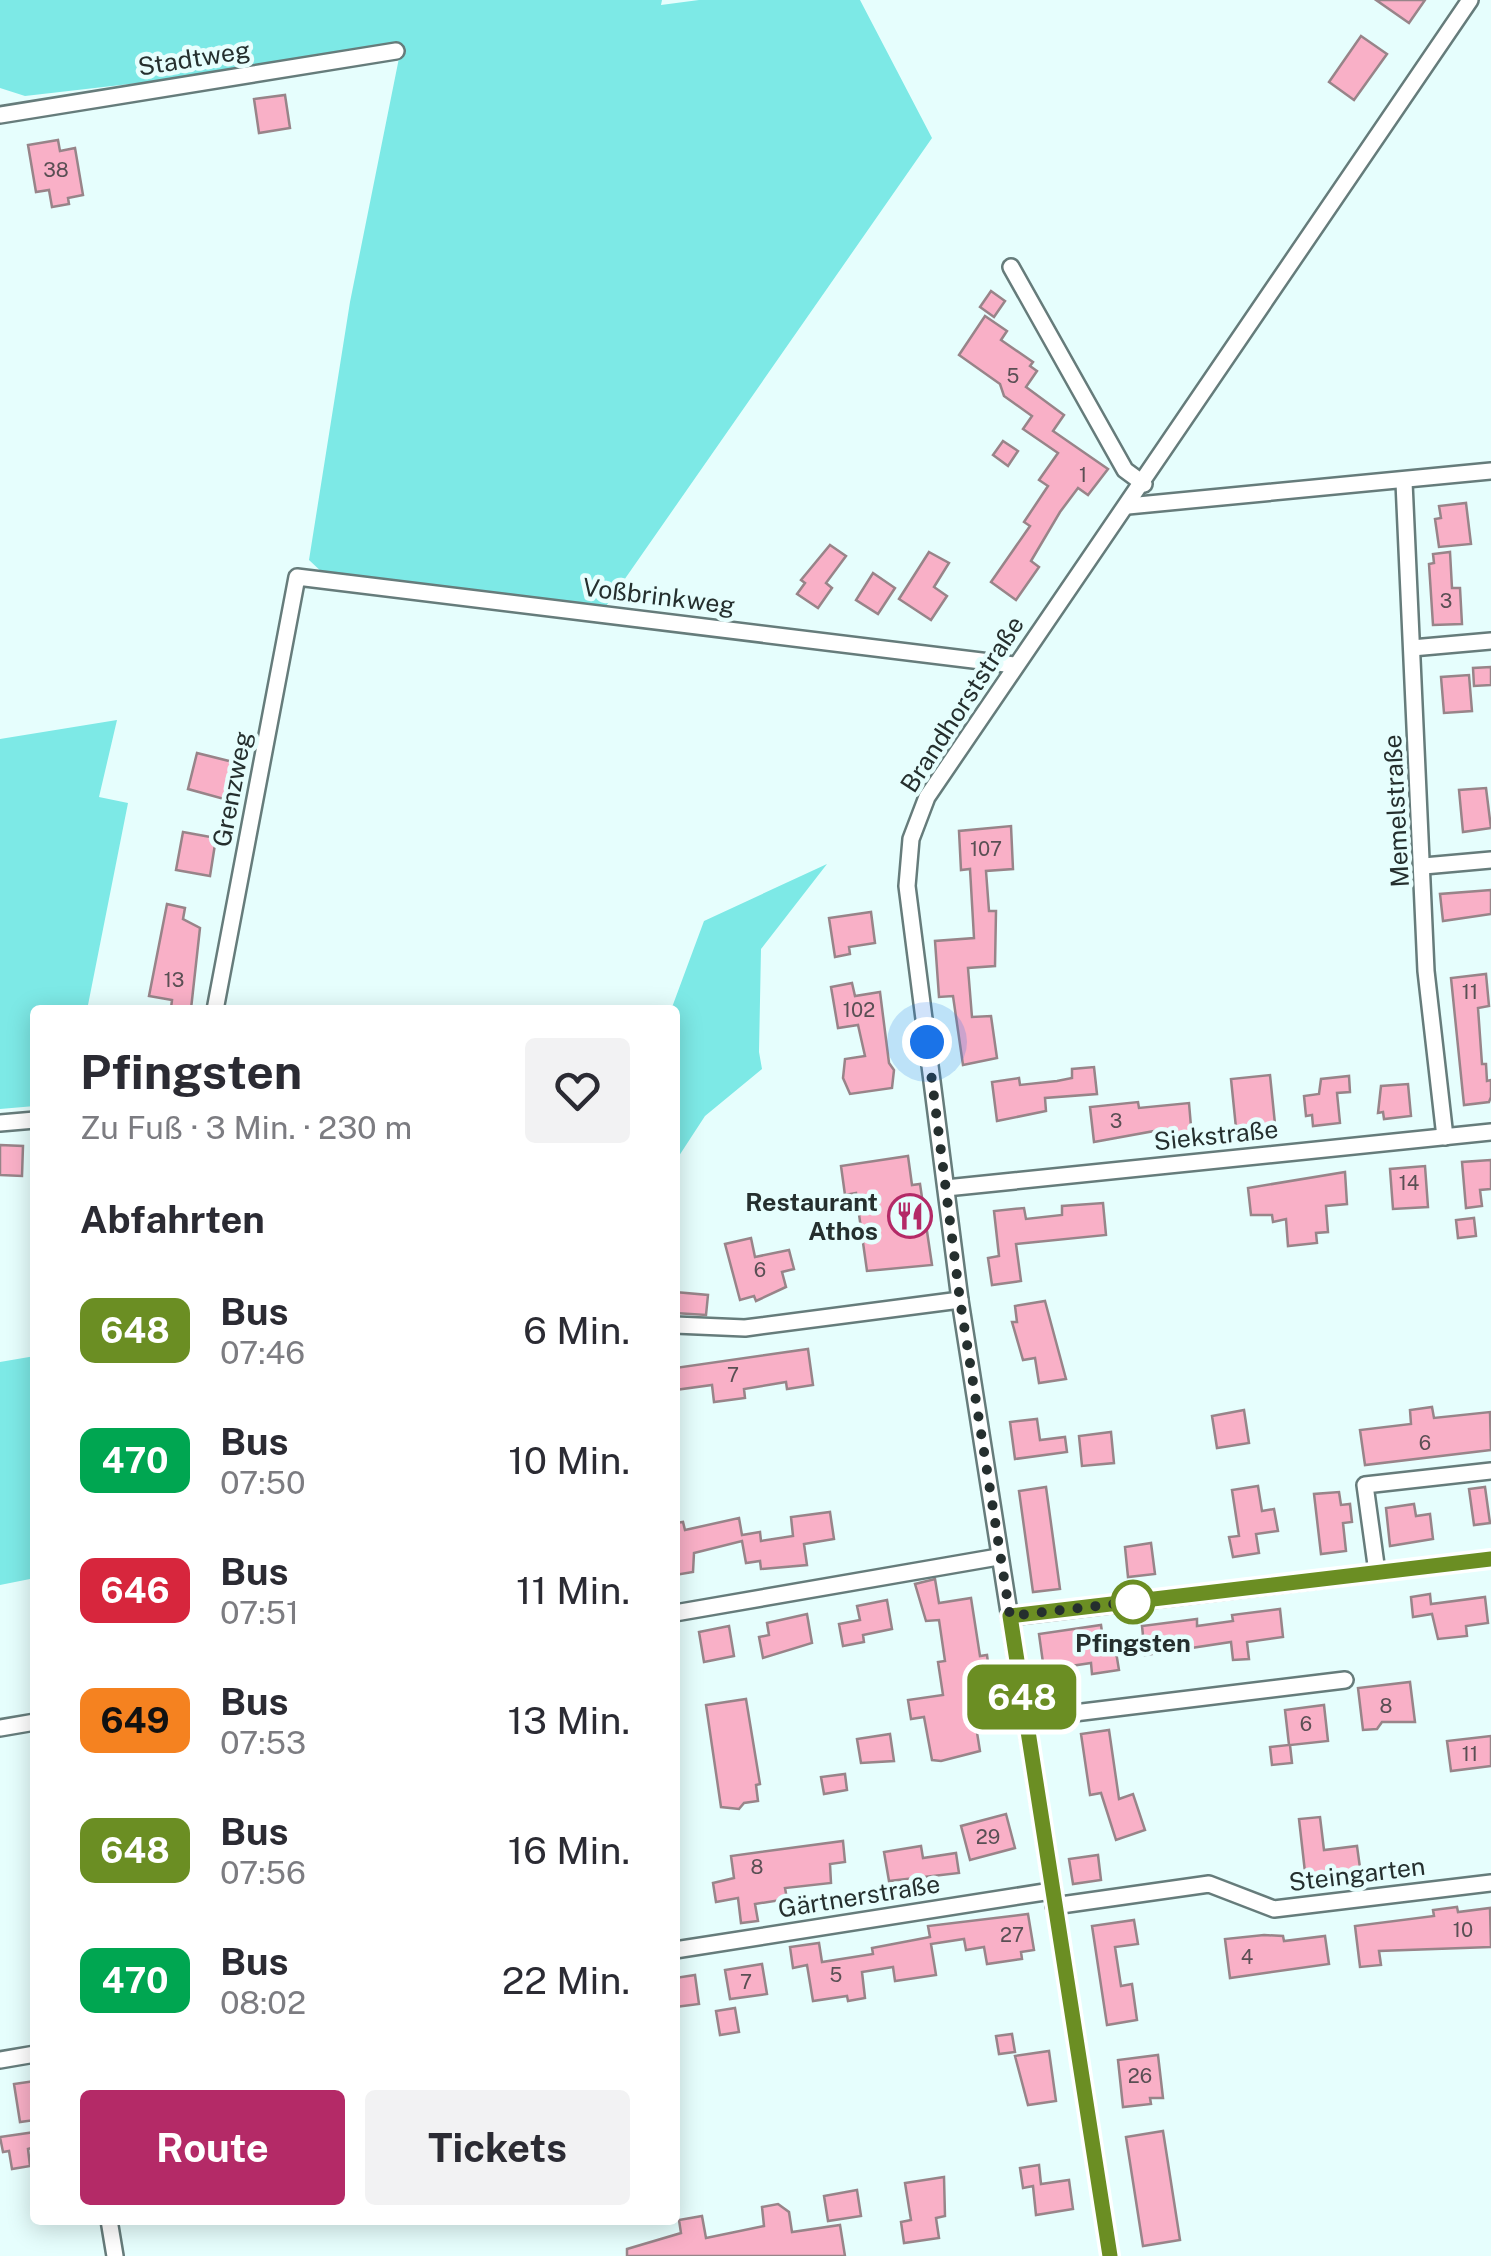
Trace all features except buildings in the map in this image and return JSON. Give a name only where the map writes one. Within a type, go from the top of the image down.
[{"type":"street","name":"Brandhorststraße","points":[[1110,2256],[960,1300],[907,886],[911,838],[927,797],[1014,665],[1144,484],[1470,0]]},
{"type":"street","name":"Stadtweg","points":[[0,114],[396,50]]},
{"type":"street","points":[[1011,267],[1124,470],[1144,484]]},
{"type":"street","points":[[1128,506],[1491,471]]},
{"type":"street","name":"Memelstraße","points":[[1404,482],[1426,971],[1445,1137]]},
{"type":"street","name":"Voßbrinkweg","points":[[298,578],[1014,665]]},
{"type":"street","name":"Grenzweg","points":[[216,1005],[298,578]]},
{"type":"street","points":[[1412,648],[1491,641]]},
{"type":"street","points":[[1424,866],[1491,860]]},
{"type":"street","points":[[0,1123],[30,1120]]},
{"type":"street","name":"Siekstraße","points":[[946,1188],[1491,1132]]},
{"type":"street","points":[[680,1324],[745,1328],[960,1300]]},
{"type":"street","points":[[1377,1572],[1366,1485],[1491,1471]]},
{"type":"street","points":[[680,1612],[998,1557]]},
{"type":"street","points":[[1010,1616],[1491,1558]]},
{"type":"street","points":[[1025,1719],[1345,1680]]},
{"type":"street","points":[[0,1728],[30,1723]]},
{"type":"street","name":"Steingarten","points":[[1053,1898],[1209,1884],[1274,1909],[1491,1882]]},
{"type":"street","name":"Gärtnerstraße","points":[[680,1949],[1053,1898]]},
{"type":"street","points":[[0,2060],[30,2055]]},
{"type":"street","points":[[109,2225],[115,2256]]},
{"type":"shaded area","points":[[0,0],[662,0],[661,5],[699,0],[860,0],[932,138],[606,606],[325,575],[309,560],[350,302],[400,53],[25,96],[0,88]]},
{"type":"shaded area","points":[[117,720],[99,797],[128,803],[88,1005],[30,1005],[30,1106],[0,1109],[0,739]]},
{"type":"shaded area","points":[[827,864],[761,949],[762,1069],[705,1116],[680,1154],[680,1005],[673,1005],[704,921]]},
{"type":"shaded area","points":[[30,1357],[30,1579],[0,1585],[0,1362]]},
{"type":"bus line","name":"648","points":[[1110,2256],[1010,1616],[1491,1559]]},
{"type":"place","name":"Restaurant Athos","points":[[910,1216]]},
{"type":"place","name":"Pfingsten","points":[[1133,1602]]},
{"type":"route","points":[[927,1042],[960,1300],[1010,1616],[1140,1601],[1133,1602]]}]
